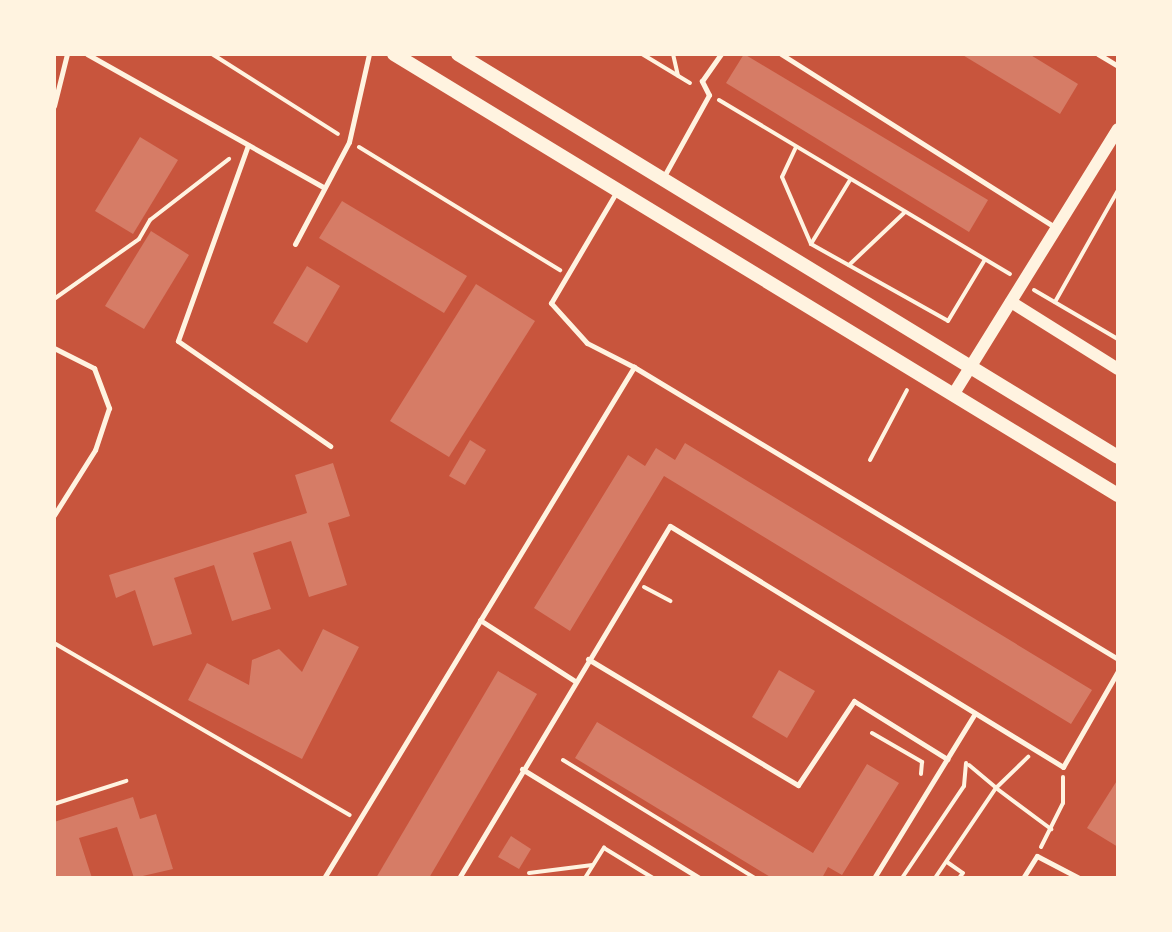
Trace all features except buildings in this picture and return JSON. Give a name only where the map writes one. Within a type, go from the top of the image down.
[{"type":"main road","points":[[394,54],[1118,495]]},
{"type":"main road","points":[[458,54],[474,58],[662,179],[1118,457]]},
{"type":"street","points":[[953,395],[1118,129]]},
{"type":"street","points":[[1011,302],[1118,369]]},
{"type":"lane","points":[[54,106],[57,80],[67,54]]},
{"type":"lane","points":[[87,54],[323,187]]},
{"type":"lane","points":[[295,244],[349,142],[369,54]]},
{"type":"lane","points":[[662,179],[709,95],[702,81],[721,54]]},
{"type":"lane","points":[[781,54],[1056,228]]},
{"type":"lane","points":[[1098,54],[1118,66]]},
{"type":"lane","points":[[248,145],[178,341],[330,446]]},
{"type":"lane","points":[[617,191],[563,272],[551,303],[587,343],[634,367],[1118,659]]},
{"type":"lane","points":[[54,348],[94,368],[109,408],[95,450],[54,515]]},
{"type":"lane","points":[[324,878],[634,367]]},
{"type":"lane","points":[[459,878],[670,526],[1063,767],[1118,671]]},
{"type":"lane","points":[[480,620],[575,681]]},
{"type":"lane","points":[[588,659],[798,785],[854,701],[947,759]]},
{"type":"lane","points":[[874,878],[975,713]]},
{"type":"lane","points":[[522,769],[699,878]]},
{"type":"lane","points":[[1023,878],[1037,856],[1079,878]]},
{"type":"lane","points":[[176,878],[199,878]]},
{"type":"path","points":[[212,54],[349,142],[563,272]]},
{"type":"path","points":[[642,54],[1118,339]]},
{"type":"path","points":[[673,54],[679,76]]},
{"type":"path","points":[[54,299],[248,145]]},
{"type":"path","points":[[796,147],[782,177],[811,244],[948,321],[984,261]]},
{"type":"path","points":[[811,244],[850,180]]},
{"type":"path","points":[[1055,302],[1118,190]]},
{"type":"path","points":[[849,265],[904,213]]},
{"type":"path","points":[[870,460],[907,390]]},
{"type":"path","points":[[635,581],[670,601]]},
{"type":"path","points":[[54,643],[359,821]]},
{"type":"path","points":[[872,733],[922,762],[914,785]]},
{"type":"path","points":[[935,878],[996,788],[1035,750]]},
{"type":"path","points":[[563,760],[755,878]]},
{"type":"path","points":[[902,878],[964,786],[966,763],[1051,829]]},
{"type":"path","points":[[1037,856],[1063,803],[1063,767]]},
{"type":"path","points":[[54,804],[126,781]]},
{"type":"path","points":[[585,878],[604,848],[653,878]]},
{"type":"path","points":[[947,861],[963,873],[959,878]]},
{"type":"path","points":[[529,873],[593,865]]}]
